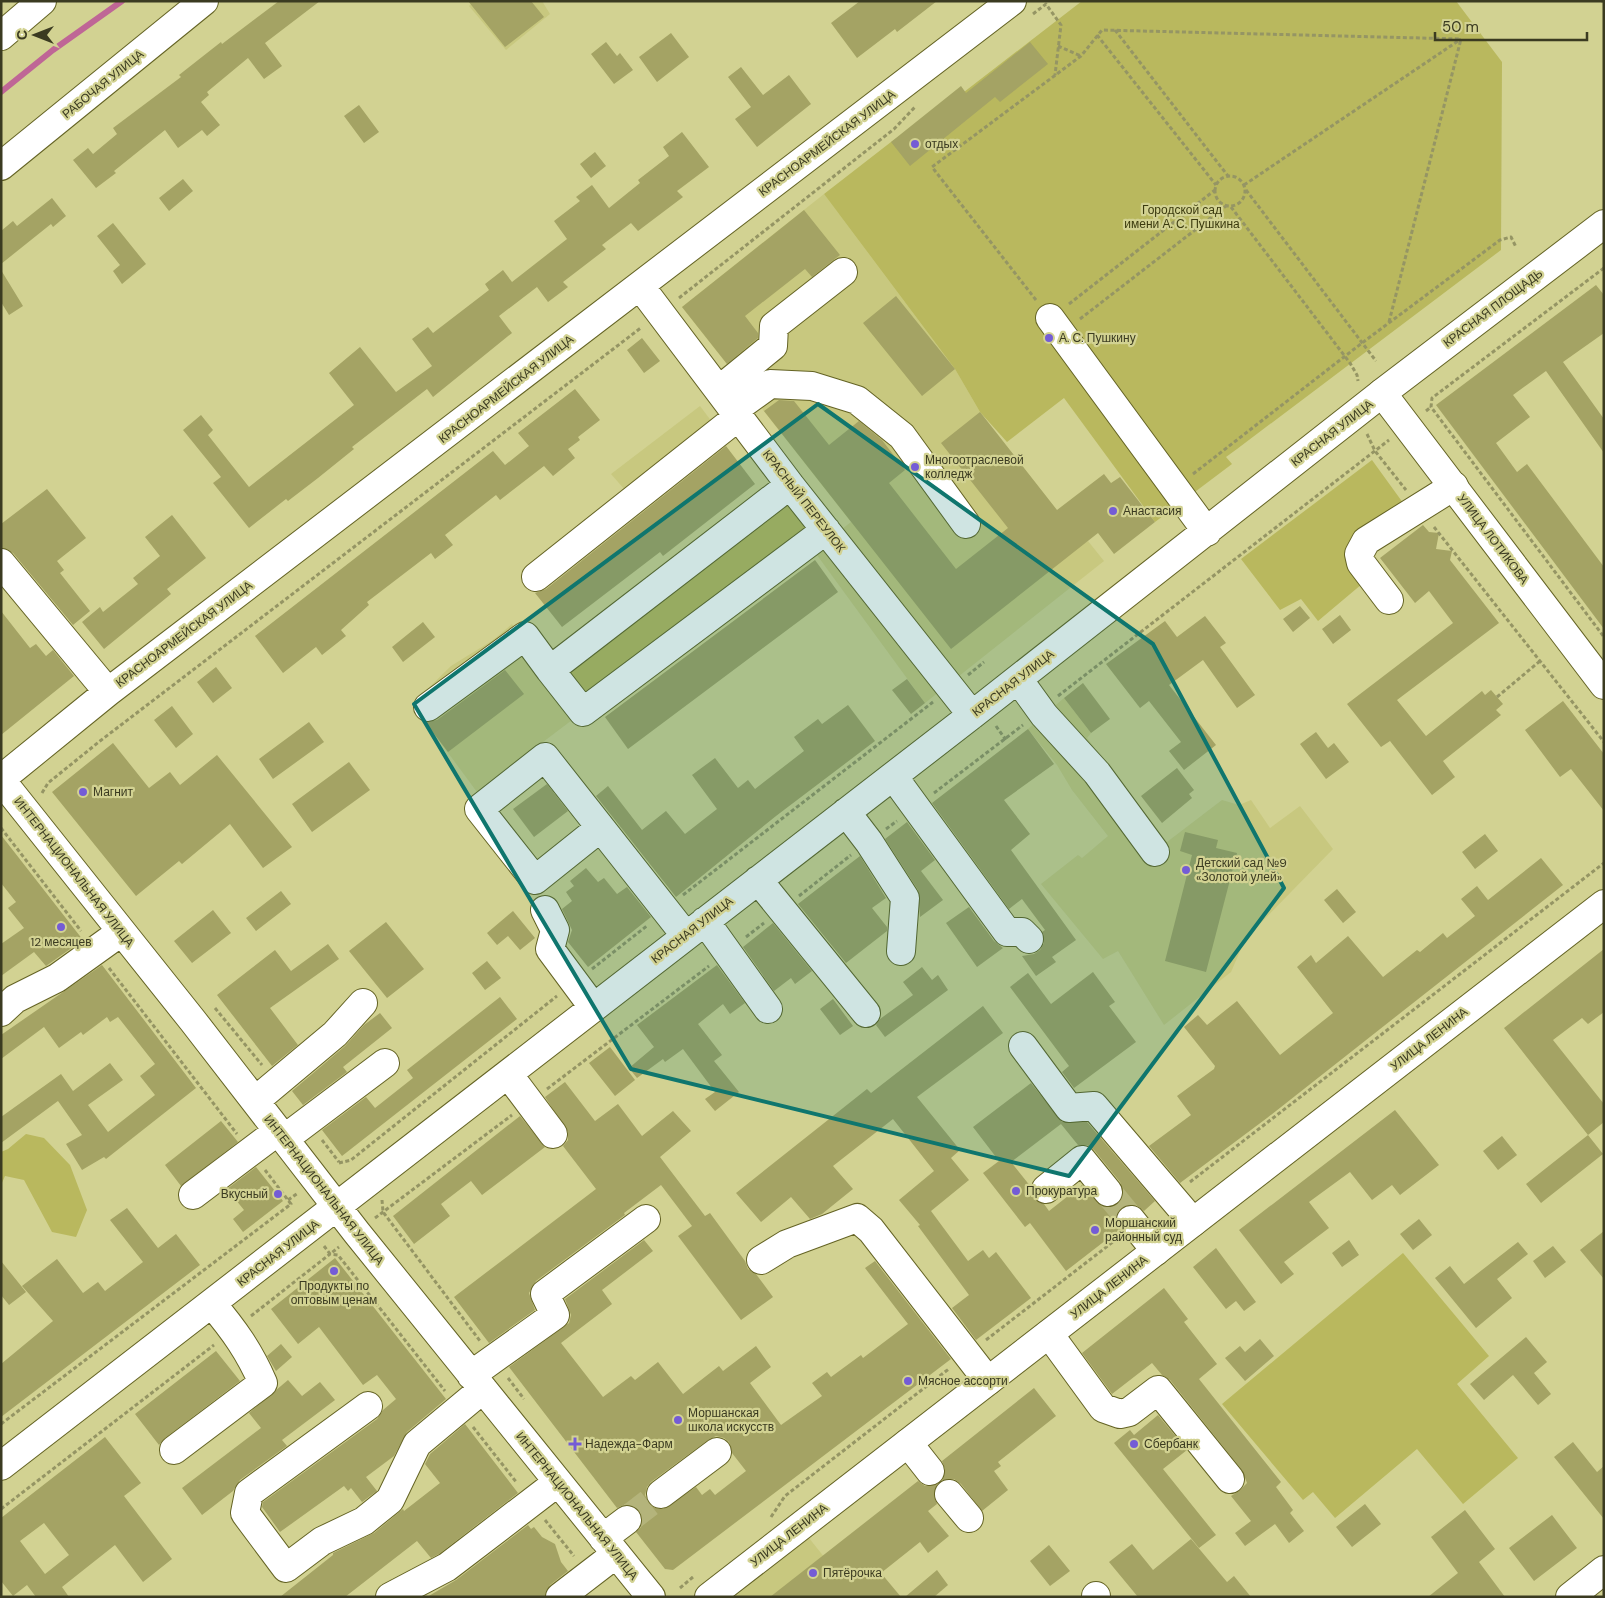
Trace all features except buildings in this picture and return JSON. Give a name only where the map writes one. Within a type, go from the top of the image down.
[{"type":"street","points":[[1,36],[42,1]]},
{"type":"street","name":"РАБОЧАЯ УЛИЦА","points":[[1,166],[204,1]]},
{"type":"street","name":"КРАСНОАРМЕЙСКАЯ УЛИЦА","points":[[1,779],[108,692],[640,286],[1020,10]]},
{"type":"street","name":"КРАСНАЯ ПЛОЩАДЬ","points":[[1372,401],[1604,224]]},
{"type":"street","points":[[536,577],[730,405],[773,346],[774,326],[843,272]]},
{"type":"street","name":"КРАСНЫЙ ПЕРЕУЛОК","points":[[640,286],[790,485],[972,715]]},
{"type":"street","points":[[1056,326],[1207,532]]},
{"type":"street","points":[[730,405],[770,384],[812,386],[858,400],[902,436],[966,524]]},
{"type":"street","name":"УЛИЦА ЛОТИКОВА","points":[[1372,401],[1454,486],[1604,685]]},
{"type":"street","name":"КРАСНАЯ УЛИЦА","points":[[1,1466],[972,715],[1372,401]]},
{"type":"street","points":[[550,670],[790,485]]},
{"type":"street","points":[[1389,600],[1360,563],[1360,554],[1366,541],[1454,486]]},
{"type":"street","points":[[428,707],[524,636],[583,712],[826,530]]},
{"type":"street","points":[[1,563],[108,692]]},
{"type":"street","points":[[1018,679],[1041,710],[1097,773],[1155,852]]},
{"type":"street","points":[[600,828],[535,880],[478,809],[544,757],[600,828],[695,928],[768,1009]]},
{"type":"street","points":[[893,776],[1007,932],[1022,932],[1029,939]]},
{"type":"street","name":"ИНТЕРНАЦИОНАЛЬНАЯ УЛИЦА","points":[[1,779],[255,1101],[336,1207],[651,1597]]},
{"type":"street","points":[[846,812],[869,842],[906,898],[901,951]]},
{"type":"street","points":[[758,880],[866,1013]]},
{"type":"street","name":"УЛИЦА ЛЕНИНА","points":[[709,1597],[1604,904]]},
{"type":"street","points":[[544,910],[555,930],[550,949],[593,1007]]},
{"type":"street","points":[[1,1012],[15,1000],[57,978],[121,932]]},
{"type":"street","points":[[255,1101],[335,1034],[363,1003]]},
{"type":"street","points":[[1023,1046],[1069,1108],[1094,1106],[1193,1222]]},
{"type":"street","points":[[193,1195],[281,1135],[307,1122],[385,1063]]},
{"type":"street","points":[[508,1074],[553,1134]]},
{"type":"street","points":[[1046,1189],[1082,1160],[1108,1192]]},
{"type":"street","points":[[761,1260],[787,1244],[857,1218],[871,1230],[988,1381]]},
{"type":"street","points":[[368,1406],[249,1493],[246,1513],[286,1568],[322,1541],[364,1521],[390,1500],[417,1444],[477,1382],[555,1315],[544,1294],[646,1219]]},
{"type":"street","points":[[1132,1220],[1156,1251]]},
{"type":"street","points":[[174,1450],[263,1383],[252,1358],[234,1330],[212,1304]]},
{"type":"street","points":[[1049,1334],[1103,1408],[1112,1413],[1130,1412],[1158,1390],[1230,1479]]},
{"type":"street","points":[[908,1443],[930,1470]]},
{"type":"street","points":[[660,1494],[717,1452]]},
{"type":"street","points":[[390,1597],[447,1567],[558,1482]]},
{"type":"street","points":[[950,1494],[969,1518]]},
{"type":"street","points":[[560,1597],[609,1546],[627,1520]]},
{"type":"street","points":[[1570,1597],[1604,1570]]},
{"type":"path","points":[[1020,10],[1046,4],[1062,25],[1055,75]]},
{"type":"path","points":[[1114,29],[1228,176],[1237,178],[1244,184],[1246,190],[1376,361]]},
{"type":"path","points":[[1056,326],[932,167],[1081,56],[1102,30],[1461,39]]},
{"type":"path","points":[[1097,34],[1216,185]]},
{"type":"path","points":[[1244,184],[1461,39]]},
{"type":"path","points":[[1389,323],[1461,39]]},
{"type":"path","points":[[1058,46],[1081,56]]},
{"type":"path","points":[[48,800],[42,792],[48,783],[660,313],[894,129],[920,102]]},
{"type":"path","points":[[1228,176],[1216,185],[1217,200],[1231,207],[1240,203],[1246,190]]},
{"type":"path","points":[[1056,326],[1215,190]]},
{"type":"path","points":[[1056,326],[1226,206]]},
{"type":"path","points":[[1231,207],[1358,375],[1372,401],[1368,440],[1375,451],[1604,742]]},
{"type":"path","points":[[1175,488],[1362,343],[1500,240],[1511,237],[1516,247]]},
{"type":"path","points":[[1604,268],[1432,398],[1431,407],[1604,637]]},
{"type":"path","points":[[930,796],[1006,740],[1041,710],[1375,451]]},
{"type":"path","points":[[1497,696],[1540,661]]},
{"type":"path","points":[[744,938],[899,819]]},
{"type":"path","points":[[1,828],[243,1141]]},
{"type":"path","points":[[546,1089],[714,962]]},
{"type":"path","points":[[209,1000],[277,1084]]},
{"type":"path","points":[[383,1212],[515,1113]]},
{"type":"path","points":[[307,1122],[339,1162]]},
{"type":"path","points":[[1,1424],[291,1204],[260,1164]]},
{"type":"path","points":[[384,1202],[383,1212],[481,1343]]},
{"type":"path","points":[[1,1509],[330,1254],[338,1255],[449,1396]]},
{"type":"path","points":[[506,1375],[530,1406]]},
{"type":"path","points":[[467,1420],[575,1558]]},
{"type":"highlighted area","points":[[818,404],[1153,644],[1284,888],[1069,1176],[631,1069],[414,704]]},
{"type":"shaded area","points":[[474,1],[542,1],[550,14],[506,50],[469,6]]},
{"type":"shaded area","name":"Многоотраслевой колледж","points":[[824,194],[955,369],[980,412],[1083,544],[1088,541],[1104,561],[925,703],[814,551],[851,522],[682,307]]},
{"type":"shaded area","points":[[700,406],[712,422],[625,490],[611,474]]},
{"type":"shaded area","points":[[512,624],[576,717],[477,792],[412,704],[451,666],[493,640]]},
{"type":"shaded area","name":"Детский сад №9 «Золотой улей»","points":[[1064,698],[1091,733],[1087,738],[1167,842],[1222,800],[1239,805],[1251,800],[1270,828],[1300,806],[1333,849],[1251,933],[1244,942],[1231,972],[1164,1025],[1118,951],[1103,959],[1041,884],[1078,855],[1082,858],[1108,836],[1072,790],[1057,765],[1028,729]]},
{"type":"shaded area","points":[[809,1538],[856,1597],[734,1597]]},
{"type":"green space","name":"Городской сад имени А. С. Пушкина","points":[[1082,1],[1456,1],[1502,62],[1501,250],[1226,457],[1232,464],[1155,522],[1064,398],[1007,442],[980,412],[955,369],[824,194],[891,142],[964,92]]},
{"type":"green space","points":[[1372,460],[1406,507],[1348,549],[1349,569],[1362,584],[1318,621],[1301,599],[1280,610],[1241,559]]},
{"type":"green space","points":[[809,490],[822,502],[825,524],[593,706],[559,673],[721,543]]},
{"type":"green space","points":[[26,1134],[44,1138],[70,1165],[87,1210],[76,1237],[52,1232],[24,1180],[5,1176],[1,1185],[1,1152],[8,1149]]},
{"type":"green space","points":[[1403,1253],[1489,1356],[1457,1384],[1518,1458],[1463,1504],[1417,1449],[1335,1518],[1313,1492],[1303,1500],[1222,1404]]},
{"type":"waterway","points":[[1,92],[53,50],[122,1]]},
{"type":"tunnel","points":[[1108,1192],[1131,1220]]},
{"type":"tunnel","points":[[627,1520],[661,1494]]},
{"type":"place","name":"отдых","points":[[915,144]]},
{"type":"place","name":"А. С. Пушкину","points":[[1049,338]]},
{"type":"place","name":"Многоотраслевой колледж","points":[[915,467]]},
{"type":"place","name":"Анастасия","points":[[1113,511]]},
{"type":"place","name":"Магнит","points":[[83,792]]},
{"type":"place","name":"Детский сад №9 «Золотой улей»","points":[[1186,870]]},
{"type":"place","name":"12 месяцев","points":[[61,927]]},
{"type":"place","name":"Прокуратура","points":[[1016,1191]]},
{"type":"place","name":"Вкусный","points":[[278,1194]]},
{"type":"place","name":"Моршанский районный суд","points":[[1095,1230]]},
{"type":"place","name":"Продукты по оптовым ценам","points":[[334,1271]]},
{"type":"place","name":"Мясное ассорти","points":[[908,1381]]},
{"type":"place","name":"Моршанская школа искусств","points":[[678,1420]]},
{"type":"place","name":"Надежда-Фарм","points":[[575,1444]]},
{"type":"place","name":"Сбербанк","points":[[1134,1444]]},
{"type":"place","name":"Пятёрочка","points":[[813,1573]]}]
